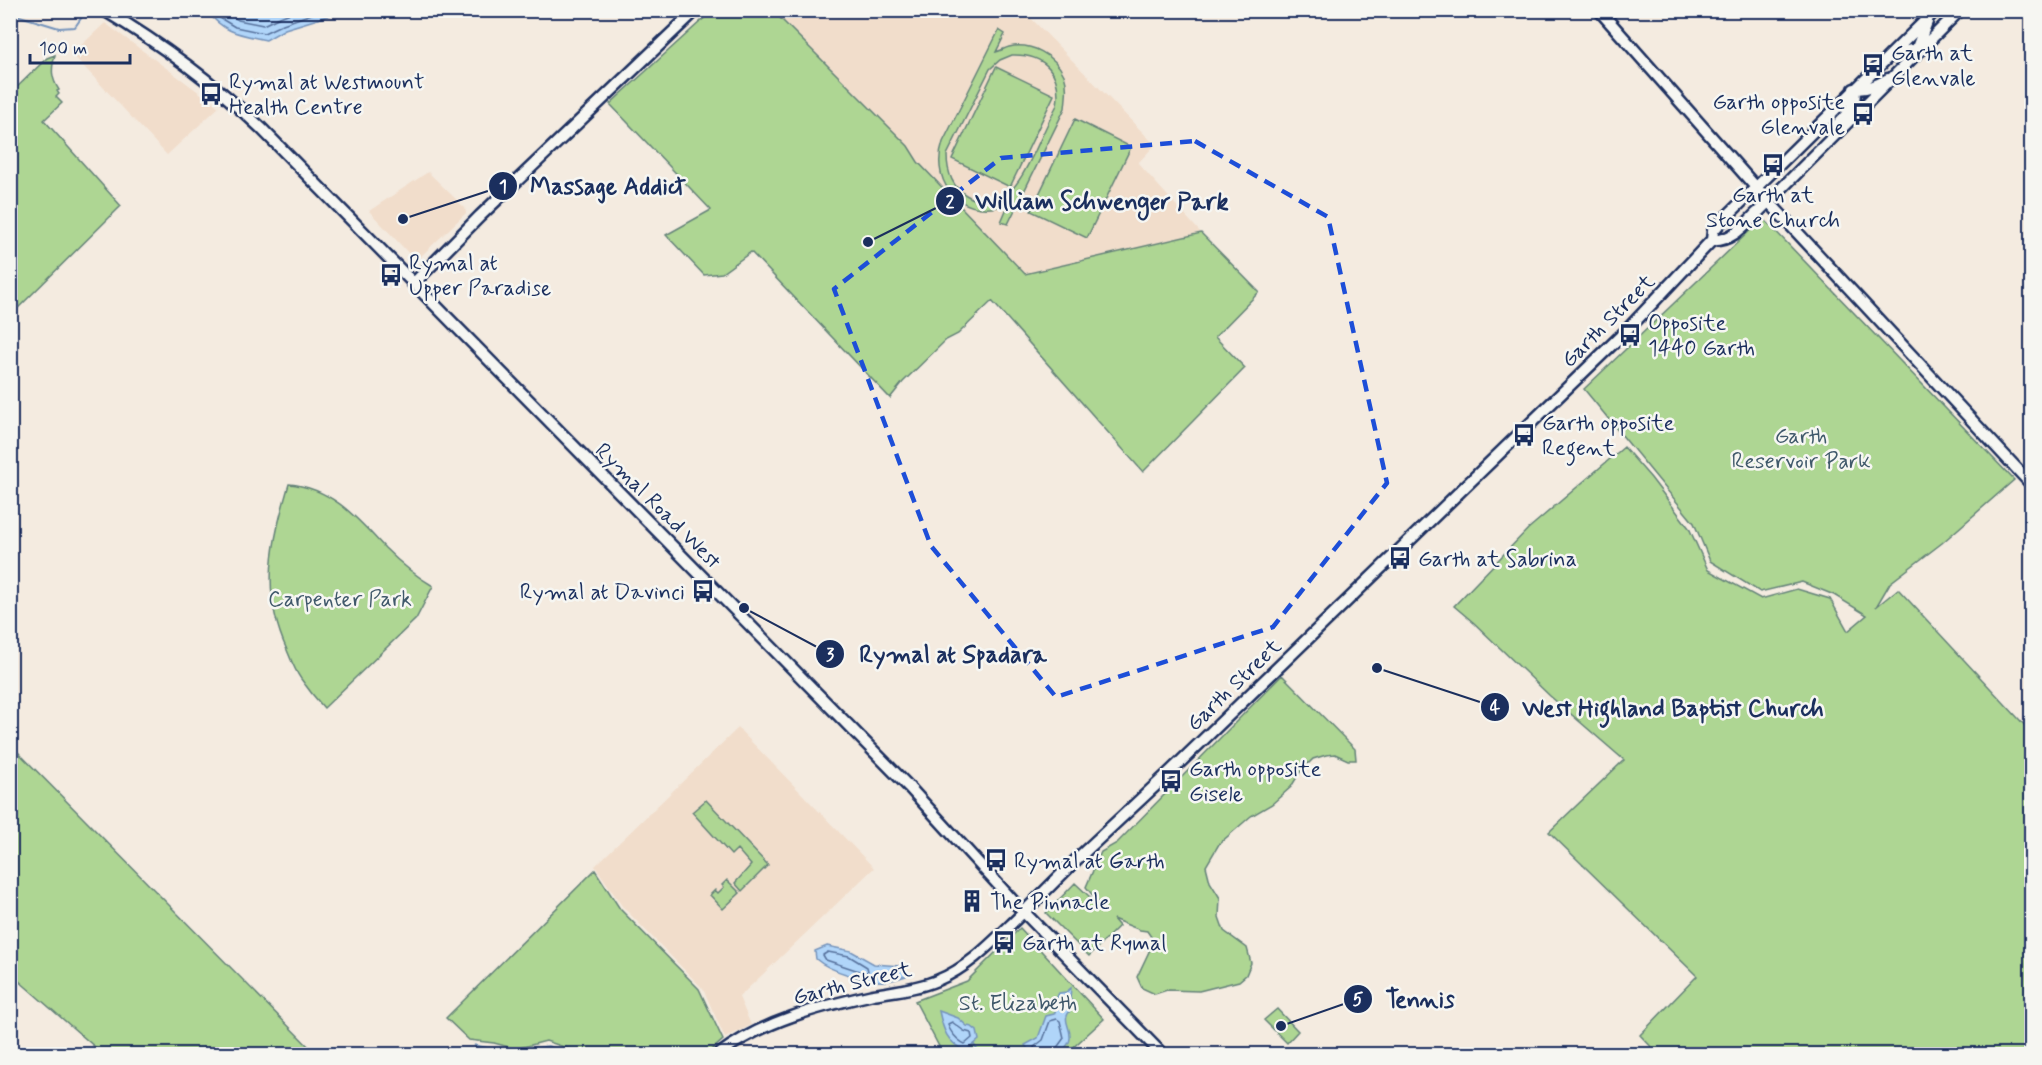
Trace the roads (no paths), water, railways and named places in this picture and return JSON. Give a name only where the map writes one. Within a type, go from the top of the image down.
[{"type":"main road","name":"Rymal Road West","points":[[104,10],[165,49],[229,99],[282,149],[909,787],[1024,912],[1162,1054]]},
{"type":"main road","points":[[413,284],[480,216],[696,10]]},
{"type":"main road","points":[[1599,10],[1756,188],[2031,485]]},
{"type":"main road","name":"Garth Street","points":[[1712,240],[1730,238],[1769,202],[1960,10]]},
{"type":"main road","points":[[1884,60],[1905,52],[1920,51],[1918,45],[1933,14]]},
{"type":"main road","name":"Garth Street","points":[[1024,912],[1636,321],[1712,240],[1713,231],[1718,225],[1854,89],[1933,14]]},
{"type":"main road","points":[[1806,165],[1855,103],[1854,89],[1870,88],[1901,70]]},
{"type":"street","name":"Garth Street","points":[[718,1054],[756,1031],[790,1017],[942,979],[970,962],[1024,912]]},
{"type":"water","points":[[207,11],[344,11],[285,29],[266,40],[226,28]]},
{"type":"water","points":[[827,946],[851,951],[874,964],[900,966],[905,969],[906,976],[890,981],[879,981],[839,972],[816,959],[815,951]]},
{"type":"water","points":[[1071,988],[1070,998],[1074,1006],[1066,1019],[1070,1033],[1068,1045],[1059,1054],[1031,1054],[1025,1045],[1038,1038],[1046,1016],[1054,1014],[1059,993]]},
{"type":"water","points":[[939,1011],[958,1018],[967,1026],[972,1027],[977,1031],[979,1040],[966,1051],[954,1044],[944,1030]]},
{"type":"water","points":[[474,1045],[508,1052],[548,1046],[572,1054],[485,1054]]},
{"type":"waterway","points":[[10,13],[59,28],[75,27],[84,14]]},
{"type":"waterway","points":[[974,1045],[980,1054]]},
{"type":"place","name":"Garth at Glenvale","points":[[1873,65]]},
{"type":"place","name":"Rymal at Westmount Health Centre","points":[[211,94]]},
{"type":"place","name":"Garth opposite Glenvale","points":[[1863,114]]},
{"type":"place","name":"Garth at Stone Church","points":[[1773,165]]},
{"type":"place","name":"Massage Addict","points":[[403,219]]},
{"type":"place","name":"William Schwenger Park","points":[[868,242]]},
{"type":"place","name":"Rymal at Upper Paradise","points":[[391,275]]},
{"type":"place","name":"Opposite 1440 Garth","points":[[1630,335]]},
{"type":"place","name":"Garth opposite Regent","points":[[1524,435]]},
{"type":"place","name":"Garth at Sabrina","points":[[1400,558]]},
{"type":"place","name":"Rymal at Davinci","points":[[703,591]]},
{"type":"place","name":"Rymal at Spadara","points":[[744,608]]},
{"type":"place","name":"West Highland Baptist Church","points":[[1377,668]]},
{"type":"place","name":"Garth opposite Gisele","points":[[1171,781]]},
{"type":"place","name":"Rymal at Garth","points":[[996,860]]},
{"type":"place","name":"The Pinnacle","points":[[972,901]]},
{"type":"place","name":"Garth at Rymal","points":[[1004,942]]},
{"type":"place","name":"Tennis","points":[[1281,1026]]},
{"type":"park label","name":"Garth Reservoir Park","points":[[1801,448]]},
{"type":"park label","name":"Carpenter Park","points":[[340,598]]},
{"type":"park label","name":"St. Elizabeth","points":[[1018,1002]]}]
